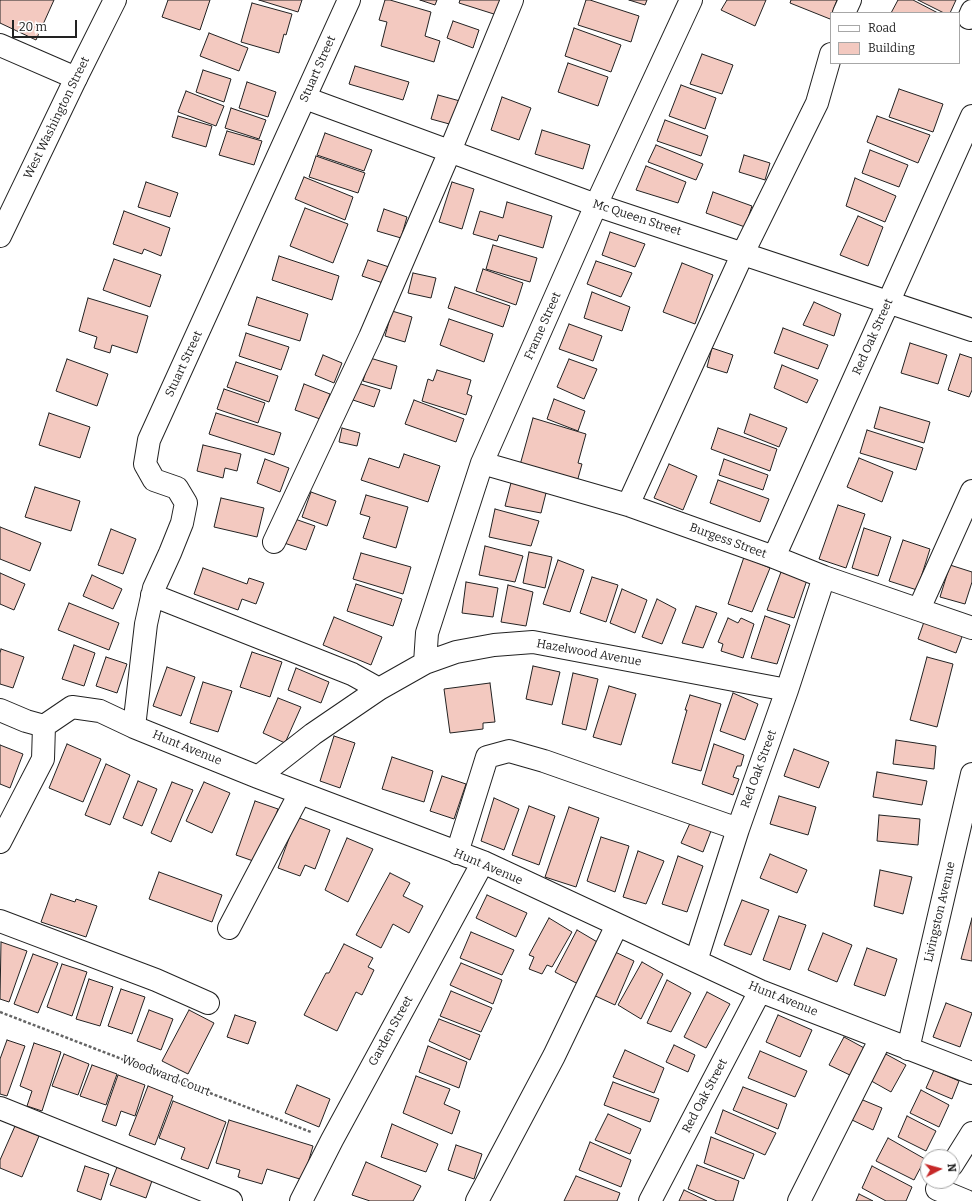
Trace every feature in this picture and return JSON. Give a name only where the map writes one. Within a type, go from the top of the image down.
[{"type":"street","name":"West Washington Street","points":[[0,236],[115,0]]},
{"type":"street","name":"Stuart Street","points":[[134,727],[146,624],[152,595],[182,523],[186,503],[177,488],[154,480],[145,464],[149,440],[349,0]]},
{"type":"street","points":[[274,542],[370,337],[450,151],[512,0]]},
{"type":"street","name":"Frame Street","points":[[425,662],[427,633],[482,463],[596,205],[691,0]]},
{"type":"street","points":[[844,12],[850,0]]},
{"type":"street","points":[[0,45],[76,78]]},
{"type":"street","points":[[628,505],[743,253],[817,103],[830,58]]},
{"type":"street","name":"Mc Queen Street","points":[[305,98],[596,205],[972,330]]},
{"type":"street","name":"Red Oak Street","points":[[774,557],[972,116]]},
{"type":"street","name":"Burgess Street","points":[[482,463],[628,505],[774,557],[824,577],[972,628]]},
{"type":"street","points":[[919,609],[972,491]]},
{"type":"street","name":"Red Oak Street","points":[[696,961],[738,829],[787,690],[824,577]]},
{"type":"street","points":[[152,595],[352,674],[379,689]]},
{"type":"street","name":"Hazelwood Avenue","points":[[258,777],[313,734],[379,689],[425,662],[456,652],[494,645],[534,642],[787,690]]},
{"type":"street","name":"Hunt Avenue","points":[[44,726],[72,707],[100,711],[134,727],[258,777],[483,862],[760,991],[972,1073]]},
{"type":"street","points":[[0,710],[26,721],[44,726],[43,759],[0,842]]},
{"type":"street","points":[[457,853],[487,757],[510,751],[544,761],[738,829]]},
{"type":"street","name":"Livingston Avenue","points":[[908,1049],[972,774]]},
{"type":"street","points":[[230,928],[300,793]]},
{"type":"street","name":"Garden Street","points":[[301,1201],[332,1140],[483,862]]},
{"type":"street","points":[[0,920],[156,980],[208,1003]]},
{"type":"street","points":[[477,1201],[554,1056],[617,924]]},
{"type":"street","name":"Red Oak Street","points":[[650,1201],[760,991]]},
{"type":"street","points":[[799,1201],[880,1038]]},
{"type":"street","points":[[0,1108],[231,1201]]},
{"type":"street","points":[[960,1152],[972,1133]]},
{"type":"street","points":[[937,1190],[966,1201]]},
{"type":"path","name":"Woodward Court","points":[[0,1012],[332,1140]]},
{"type":"building","points":[[0,0],[54,0],[36,40],[0,23]]},
{"type":"building","points":[[168,0],[210,0],[200,30],[162,17]]},
{"type":"building","points":[[259,0],[302,0],[298,12]]},
{"type":"building","points":[[385,0],[390,0],[431,12],[425,36],[440,41],[434,62],[381,46],[387,22],[379,20]]},
{"type":"building","points":[[420,0],[437,0],[435,5]]},
{"type":"building","points":[[460,0],[502,0],[497,15],[459,3]]},
{"type":"building","points":[[586,0],[639,16],[631,42],[578,25]]},
{"type":"building","points":[[629,0],[647,0],[645,5]]},
{"type":"building","points":[[727,0],[766,0],[755,26],[721,10]]},
{"type":"building","points":[[791,0],[837,0],[833,12],[830,12],[830,19],[790,3]]},
{"type":"building","points":[[898,0],[913,0],[936,12],[892,12]]},
{"type":"building","points":[[918,0],[956,0],[950,12],[942,12]]},
{"type":"building","points":[[252,3],[292,14],[286,35],[284,34],[279,53],[241,42]]},
{"type":"building","points":[[453,21],[479,30],[473,48],[447,38]]},
{"type":"building","points":[[574,28],[621,45],[611,72],[565,56]]},
{"type":"building","points":[[209,33],[248,48],[239,71],[200,56]]},
{"type":"building","points":[[702,54],[733,65],[722,94],[690,84]]},
{"type":"building","points":[[568,63],[608,77],[598,106],[558,92]]},
{"type":"building","points":[[355,66],[409,82],[403,100],[349,84]]},
{"type":"building","points":[[203,70],[231,79],[224,102],[196,92]]},
{"type":"building","points":[[247,82],[276,92],[268,117],[239,108]]},
{"type":"building","points":[[681,85],[716,98],[705,129],[669,116]]},
{"type":"building","points":[[899,89],[943,104],[933,132],[889,117]]},
{"type":"building","points":[[186,91],[224,106],[216,126],[178,112]]},
{"type":"building","points":[[438,95],[460,101],[453,125],[431,119]]},
{"type":"building","points":[[502,97],[531,108],[519,140],[491,130]]},
{"type":"building","points":[[231,108],[266,120],[259,139],[225,128]]},
{"type":"building","points":[[178,116],[212,126],[206,147],[172,137]]},
{"type":"building","points":[[877,116],[930,135],[918,163],[867,142]]},
{"type":"building","points":[[665,120],[708,136],[701,156],[657,141]]},
{"type":"building","points":[[542,130],[590,145],[583,169],[535,154]]},
{"type":"building","points":[[227,131],[262,141],[254,165],[219,155]]},
{"type":"building","points":[[325,133],[372,150],[364,171],[317,155]]},
{"type":"building","points":[[656,145],[703,164],[696,180],[648,162]]},
{"type":"building","points":[[870,150],[908,165],[899,187],[862,173]]},
{"type":"building","points":[[744,155],[770,163],[765,180],[739,172]]},
{"type":"building","points":[[316,156],[365,173],[358,193],[309,177]]},
{"type":"building","points":[[646,166],[686,182],[678,203],[636,190]]},
{"type":"building","points":[[304,177],[353,197],[345,220],[295,199]]},
{"type":"building","points":[[855,178],[896,196],[885,222],[846,206]]},
{"type":"building","points":[[146,182],[178,193],[170,217],[138,207]]},
{"type":"building","points":[[452,182],[474,189],[462,229],[439,222]]},
{"type":"building","points":[[713,192],[752,206],[745,227],[706,213]]},
{"type":"building","points":[[507,202],[552,216],[543,248],[499,235],[497,241],[473,234],[480,211],[503,218]]},
{"type":"building","points":[[305,208],[348,224],[333,263],[290,246]]},
{"type":"building","points":[[384,209],[407,217],[401,238],[377,231]]},
{"type":"building","points":[[124,211],[170,228],[161,256],[144,249],[142,254],[113,244]]},
{"type":"building","points":[[858,216],[883,227],[868,266],[840,255]]},
{"type":"building","points":[[610,232],[645,244],[635,267],[602,255]]},
{"type":"building","points":[[493,245],[537,258],[530,282],[486,269]]},
{"type":"building","points":[[279,256],[339,276],[332,300],[272,280]]},
{"type":"building","points":[[114,259],[161,275],[150,307],[103,290]]},
{"type":"building","points":[[368,260],[389,267],[383,283],[362,276]]},
{"type":"building","points":[[596,261],[632,273],[621,297],[587,284]]},
{"type":"building","points":[[682,263],[713,275],[695,324],[663,312]]},
{"type":"building","points":[[483,269],[523,283],[516,305],[476,291]]},
{"type":"building","points":[[413,273],[436,278],[431,298],[408,293]]},
{"type":"building","points":[[455,287],[510,306],[503,327],[448,308]]},
{"type":"building","points":[[592,292],[630,307],[622,331],[584,318]]},
{"type":"building","points":[[257,297],[308,314],[300,341],[248,325]]},
{"type":"building","points":[[88,298],[148,316],[137,353],[112,345],[110,353],[94,348],[97,337],[79,331]]},
{"type":"building","points":[[814,302],[841,314],[834,336],[803,325]]},
{"type":"building","points":[[392,311],[412,317],[405,342],[385,336]]},
{"type":"building","points":[[449,319],[493,334],[484,362],[440,345]]},
{"type":"building","points":[[569,324],[602,336],[593,361],[559,349]]},
{"type":"building","points":[[783,328],[828,345],[818,369],[774,353]]},
{"type":"building","points":[[246,333],[289,347],[281,370],[239,356]]},
{"type":"building","points":[[910,343],[947,355],[938,384],[901,373]]},
{"type":"building","points":[[712,348],[733,355],[727,373],[707,367]]},
{"type":"building","points":[[960,354],[972,358],[972,390],[969,397],[948,390]]},
{"type":"building","points":[[323,355],[342,363],[334,383],[315,375]]},
{"type":"building","points":[[370,358],[397,366],[391,389],[363,381]]},
{"type":"building","points":[[67,359],[108,374],[97,406],[56,391]]},
{"type":"building","points":[[569,359],[597,369],[584,399],[557,387]]},
{"type":"building","points":[[236,362],[278,376],[269,402],[227,387]]},
{"type":"building","points":[[782,365],[818,380],[807,403],[774,388]]},
{"type":"building","points":[[437,370],[471,380],[467,394],[472,396],[466,415],[422,401],[428,379],[433,381]]},
{"type":"building","points":[[358,383],[380,390],[374,407],[353,400]]},
{"type":"building","points":[[304,384],[330,394],[320,419],[295,410]]},
{"type":"building","points":[[224,389],[265,403],[258,423],[217,409]]},
{"type":"building","points":[[554,399],[585,411],[578,431],[547,419]]},
{"type":"building","points":[[414,400],[464,419],[456,442],[405,424]]},
{"type":"building","points":[[880,407],[930,422],[924,443],[874,428]]},
{"type":"building","points":[[49,413],[90,427],[80,458],[39,445]]},
{"type":"building","points":[[216,413],[281,433],[274,455],[209,434]]},
{"type":"building","points":[[750,414],[787,428],[779,447],[744,433]]},
{"type":"building","points":[[533,418],[586,434],[578,463],[582,464],[577,482],[520,465]]},
{"type":"building","points":[[342,428],[360,433],[357,446],[339,442]]},
{"type":"building","points":[[718,428],[777,449],[770,471],[711,449]]},
{"type":"building","points":[[867,430],[923,448],[916,470],[860,453]]},
{"type":"building","points":[[203,445],[241,454],[237,471],[225,468],[223,478],[197,471]]},
{"type":"building","points":[[404,454],[440,466],[428,502],[361,480],[369,458],[399,468]]},
{"type":"building","points":[[859,458],[893,472],[882,502],[847,487]]},
{"type":"building","points":[[265,459],[289,468],[280,492],[257,483]]},
{"type":"building","points":[[724,459],[768,475],[763,490],[719,475]]},
{"type":"building","points":[[669,464],[697,476],[683,510],[654,498]]},
{"type":"building","points":[[512,479],[547,489],[541,513],[505,506]]},
{"type":"building","points":[[718,480],[769,499],[760,522],[710,503]]},
{"type":"building","points":[[35,487],[80,501],[71,531],[25,517]]},
{"type":"building","points":[[311,492],[336,501],[327,526],[302,517]]},
{"type":"building","points":[[366,495],[408,507],[396,548],[363,538],[370,517],[360,514]]},
{"type":"building","points":[[221,498],[264,508],[257,537],[214,527]]},
{"type":"building","points":[[838,505],[865,514],[846,568],[819,559]]},
{"type":"building","points":[[495,509],[539,521],[531,546],[489,537]]},
{"type":"building","points":[[292,518],[315,526],[306,550],[284,543]]},
{"type":"building","points":[[0,527],[41,543],[30,571],[0,559]]},
{"type":"building","points":[[864,528],[891,537],[878,576],[852,568]]},
{"type":"building","points":[[111,529],[136,539],[123,574],[98,565]]},
{"type":"building","points":[[903,540],[930,549],[917,590],[889,581]]},
{"type":"building","points":[[485,546],[523,556],[515,582],[479,575]]},
{"type":"building","points":[[529,552],[552,557],[545,588],[523,583]]},
{"type":"building","points":[[361,553],[411,567],[403,594],[353,579]]},
{"type":"building","points":[[744,557],[770,568],[752,612],[728,604]]},
{"type":"building","points":[[558,560],[584,570],[570,612],[543,604]]},
{"type":"building","points":[[950,565],[972,572],[972,582],[965,604],[940,597]]},
{"type":"building","points":[[203,568],[247,584],[249,578],[264,583],[256,604],[242,599],[238,610],[194,594]]},
{"type":"building","points":[[781,572],[807,580],[794,618],[767,610]]},
{"type":"building","points":[[0,573],[25,584],[14,610],[0,604]]},
{"type":"building","points":[[92,575],[122,589],[113,609],[83,596]]},
{"type":"building","points":[[592,577],[618,585],[606,622],[580,613]]},
{"type":"building","points":[[466,582],[498,588],[493,617],[462,613]]},
{"type":"building","points":[[356,584],[402,599],[393,626],[347,611]]},
{"type":"building","points":[[508,585],[533,592],[526,626],[501,622]]},
{"type":"building","points":[[622,589],[647,600],[635,633],[610,623]]},
{"type":"building","points":[[657,599],[676,609],[662,644],[642,637]]},
{"type":"building","points":[[69,603],[119,623],[109,650],[58,630]]},
{"type":"building","points":[[696,606],[717,613],[703,648],[682,643]]},
{"type":"building","points":[[765,616],[790,625],[777,664],[751,658]]},
{"type":"building","points":[[334,617],[382,637],[371,665],[323,645]]},
{"type":"building","points":[[728,618],[738,623],[741,618],[754,624],[743,658],[721,651],[723,644],[718,642]]},
{"type":"building","points":[[925,619],[963,634],[956,653],[918,639]]},
{"type":"building","points":[[74,645],[95,653],[84,686],[62,679]]},
{"type":"building","points":[[1,649],[24,657],[13,688],[0,684]]},
{"type":"building","points":[[252,652],[282,662],[270,697],[240,687]]},
{"type":"building","points":[[106,657],[127,664],[117,693],[96,686]]},
{"type":"building","points":[[927,657],[953,664],[937,727],[910,720]]},
{"type":"building","points":[[533,666],[560,672],[552,705],[526,699]]},
{"type":"building","points":[[167,667],[195,677],[181,716],[153,706]]},
{"type":"building","points":[[296,668],[329,682],[321,703],[288,690]]},
{"type":"building","points":[[573,673],[598,679],[586,730],[562,724]]},
{"type":"building","points":[[203,682],[232,691],[218,732],[190,723]]},
{"type":"building","points":[[490,683],[495,722],[483,723],[483,729],[450,733],[444,689]]},
{"type":"building","points":[[609,686],[636,694],[621,745],[593,737]]},
{"type":"building","points":[[733,693],[758,704],[745,740],[720,731]]},
{"type":"building","points":[[690,695],[721,704],[701,771],[672,763]]},
{"type":"building","points":[[278,698],[301,707],[285,743],[263,733]]},
{"type":"building","points":[[334,736],[355,743],[340,788],[320,781]]},
{"type":"building","points":[[896,740],[936,746],[934,769],[893,764]]},
{"type":"building","points":[[67,744],[101,759],[83,802],[49,788]]},
{"type":"building","points":[[714,744],[744,755],[741,766],[737,766],[733,777],[739,779],[733,795],[702,784]]},
{"type":"building","points":[[0,745],[23,754],[10,788],[0,784]]},
{"type":"building","points":[[794,749],[829,762],[819,788],[784,776]]},
{"type":"building","points":[[392,757],[433,771],[424,802],[382,789]]},
{"type":"building","points":[[106,764],[130,775],[110,825],[85,815]]},
{"type":"building","points":[[877,772],[927,781],[922,805],[873,797]]},
{"type":"building","points":[[442,776],[466,784],[454,819],[430,811]]},
{"type":"building","points":[[138,781],[157,789],[142,826],[123,818]]},
{"type":"building","points":[[172,782],[193,790],[171,842],[151,833]]},
{"type":"building","points":[[204,782],[230,793],[212,833],[186,821]]},
{"type":"building","points":[[779,796],[816,807],[808,835],[770,824]]},
{"type":"building","points":[[494,798],[519,809],[504,850],[481,841]]},
{"type":"building","points":[[255,801],[278,809],[259,863],[236,855]]},
{"type":"building","points":[[529,806],[555,816],[539,865],[512,855]]},
{"type":"building","points":[[569,807],[599,818],[576,887],[545,877]]},
{"type":"building","points":[[879,815],[920,819],[918,845],[877,841]]},
{"type":"building","points":[[297,817],[330,830],[315,869],[305,865],[300,876],[278,868]]},
{"type":"building","points":[[691,821],[711,831],[703,852],[681,843]]},
{"type":"building","points":[[601,837],[629,846],[615,892],[587,881]]},
{"type":"building","points":[[347,838],[373,849],[348,902],[325,890]]},
{"type":"building","points":[[638,851],[664,861],[646,904],[623,897]]},
{"type":"building","points":[[770,854],[807,870],[797,893],[760,878]]},
{"type":"building","points":[[678,856],[703,866],[687,912],[662,904]]},
{"type":"building","points":[[880,870],[912,877],[903,914],[874,906]]},
{"type":"building","points":[[159,872],[222,895],[212,922],[149,899]]},
{"type":"building","points":[[390,873],[410,883],[403,896],[423,906],[409,933],[393,924],[381,948],[356,935]]},
{"type":"building","points":[[51,894],[75,902],[76,899],[97,906],[86,937],[41,922]]},
{"type":"building","points":[[487,895],[527,913],[516,937],[476,918]]},
{"type":"building","points":[[742,900],[769,910],[751,955],[724,945]]},
{"type":"building","points":[[779,916],[806,925],[790,970],[763,960]]},
{"type":"building","points":[[549,918],[572,932],[552,967],[547,965],[542,974],[529,969],[534,957],[529,955]]},
{"type":"building","points":[[972,918],[972,961],[961,959]]},
{"type":"building","points":[[577,930],[599,943],[580,985],[555,972]]},
{"type":"building","points":[[471,932],[514,950],[502,975],[460,958]]},
{"type":"building","points":[[823,933],[852,945],[837,982],[808,970]]},
{"type":"building","points":[[1,942],[27,951],[9,1002],[0,999]]},
{"type":"building","points":[[344,944],[373,958],[368,967],[374,970],[362,995],[356,992],[337,1031],[304,1015],[326,973],[329,973]]},
{"type":"building","points":[[867,948],[897,959],[885,996],[854,985]]},
{"type":"building","points":[[611,950],[634,961],[615,1005],[589,993]]},
{"type":"building","points":[[33,954],[58,963],[38,1013],[14,1004]]},
{"type":"building","points":[[642,962],[663,974],[641,1019],[618,1005]]},
{"type":"building","points":[[461,963],[502,980],[493,1004],[450,985]]},
{"type":"building","points":[[62,964],[87,972],[72,1016],[47,1007]]},
{"type":"building","points":[[89,979],[113,987],[100,1026],[76,1019]]},
{"type":"building","points":[[667,980],[691,993],[671,1032],[647,1023]]},
{"type":"building","points":[[121,989],[145,997],[132,1034],[108,1026]]},
{"type":"building","points":[[451,991],[492,1008],[481,1032],[440,1016]]},
{"type":"building","points":[[707,992],[730,1004],[706,1048],[684,1037]]},
{"type":"building","points":[[946,1003],[972,1013],[960,1047],[933,1037]]},
{"type":"building","points":[[149,1010],[173,1019],[161,1050],[137,1041]]},
{"type":"building","points":[[189,1010],[214,1023],[188,1074],[162,1061]]},
{"type":"building","points":[[235,1015],[256,1022],[248,1044],[227,1037]]},
{"type":"building","points":[[778,1015],[812,1030],[800,1057],[766,1042]]},
{"type":"building","points":[[439,1019],[480,1035],[470,1060],[429,1041]]},
{"type":"building","points":[[844,1037],[866,1049],[854,1077],[829,1065]]},
{"type":"building","points":[[7,1040],[25,1046],[7,1096],[0,1094],[0,1059]]},
{"type":"building","points":[[34,1043],[61,1052],[42,1111],[27,1106],[32,1091],[20,1086]]},
{"type":"building","points":[[674,1045],[695,1055],[688,1072],[666,1062]]},
{"type":"building","points":[[428,1046],[467,1062],[459,1088],[419,1072]]},
{"type":"building","points":[[625,1050],[664,1068],[654,1093],[613,1077]]},
{"type":"building","points":[[760,1051],[807,1071],[795,1097],[748,1078]]},
{"type":"building","points":[[882,1052],[906,1065],[891,1092],[866,1078]]},
{"type":"building","points":[[64,1054],[89,1064],[78,1095],[52,1086]]},
{"type":"building","points":[[92,1065],[117,1074],[106,1105],[80,1096]]},
{"type":"building","points":[[934,1070],[959,1081],[952,1099],[926,1088]]},
{"type":"building","points":[[118,1075],[145,1085],[135,1116],[121,1111],[116,1126],[102,1121]]},
{"type":"building","points":[[416,1076],[450,1089],[444,1104],[460,1111],[452,1134],[403,1113]]},
{"type":"building","points":[[613,1082],[659,1099],[650,1122],[604,1105]]},
{"type":"building","points":[[297,1085],[330,1099],[319,1127],[285,1113]]},
{"type":"building","points":[[148,1086],[173,1096],[155,1145],[129,1135]]},
{"type":"building","points":[[743,1087],[787,1104],[778,1129],[733,1110]]},
{"type":"building","points":[[921,1090],[949,1105],[939,1127],[910,1113]]},
{"type":"building","points":[[858,1098],[882,1108],[873,1130],[850,1119]]},
{"type":"building","points":[[173,1101],[226,1122],[208,1169],[181,1159],[185,1148],[159,1138]]},
{"type":"building","points":[[723,1110],[776,1133],[765,1155],[715,1133]]},
{"type":"building","points":[[608,1114],[641,1129],[630,1154],[595,1140]]},
{"type":"building","points":[[907,1116],[936,1131],[927,1149],[922,1149],[898,1137]]},
{"type":"building","points":[[229,1120],[313,1146],[303,1180],[267,1169],[262,1184],[238,1177],[240,1170],[216,1163]]},
{"type":"building","points":[[392,1124],[438,1144],[426,1172],[381,1157]]},
{"type":"building","points":[[15,1126],[39,1136],[22,1177],[0,1168],[0,1160]]},
{"type":"building","points":[[711,1137],[754,1154],[744,1179],[704,1163]]},
{"type":"building","points":[[888,1138],[920,1156],[920,1169],[914,1180],[876,1161]]},
{"type":"building","points":[[590,1142],[631,1160],[621,1187],[579,1170]]},
{"type":"building","points":[[456,1145],[482,1154],[474,1179],[448,1170]]},
{"type":"building","points":[[119,1162],[154,1175],[146,1198],[110,1185]]},
{"type":"building","points":[[366,1162],[421,1186],[413,1201],[370,1201],[352,1195]]},
{"type":"building","points":[[697,1165],[739,1181],[733,1201],[717,1201],[688,1189]]},
{"type":"building","points":[[85,1166],[109,1174],[101,1200],[77,1191]]},
{"type":"building","points":[[872,1166],[912,1187],[906,1201],[886,1201],[862,1188]]},
{"type":"building","points":[[576,1176],[620,1193],[617,1201],[564,1201]]},
{"type":"building","points":[[684,1190],[707,1201],[679,1201]]},
{"type":"building","points":[[859,1194],[873,1201],[856,1201]]}]
